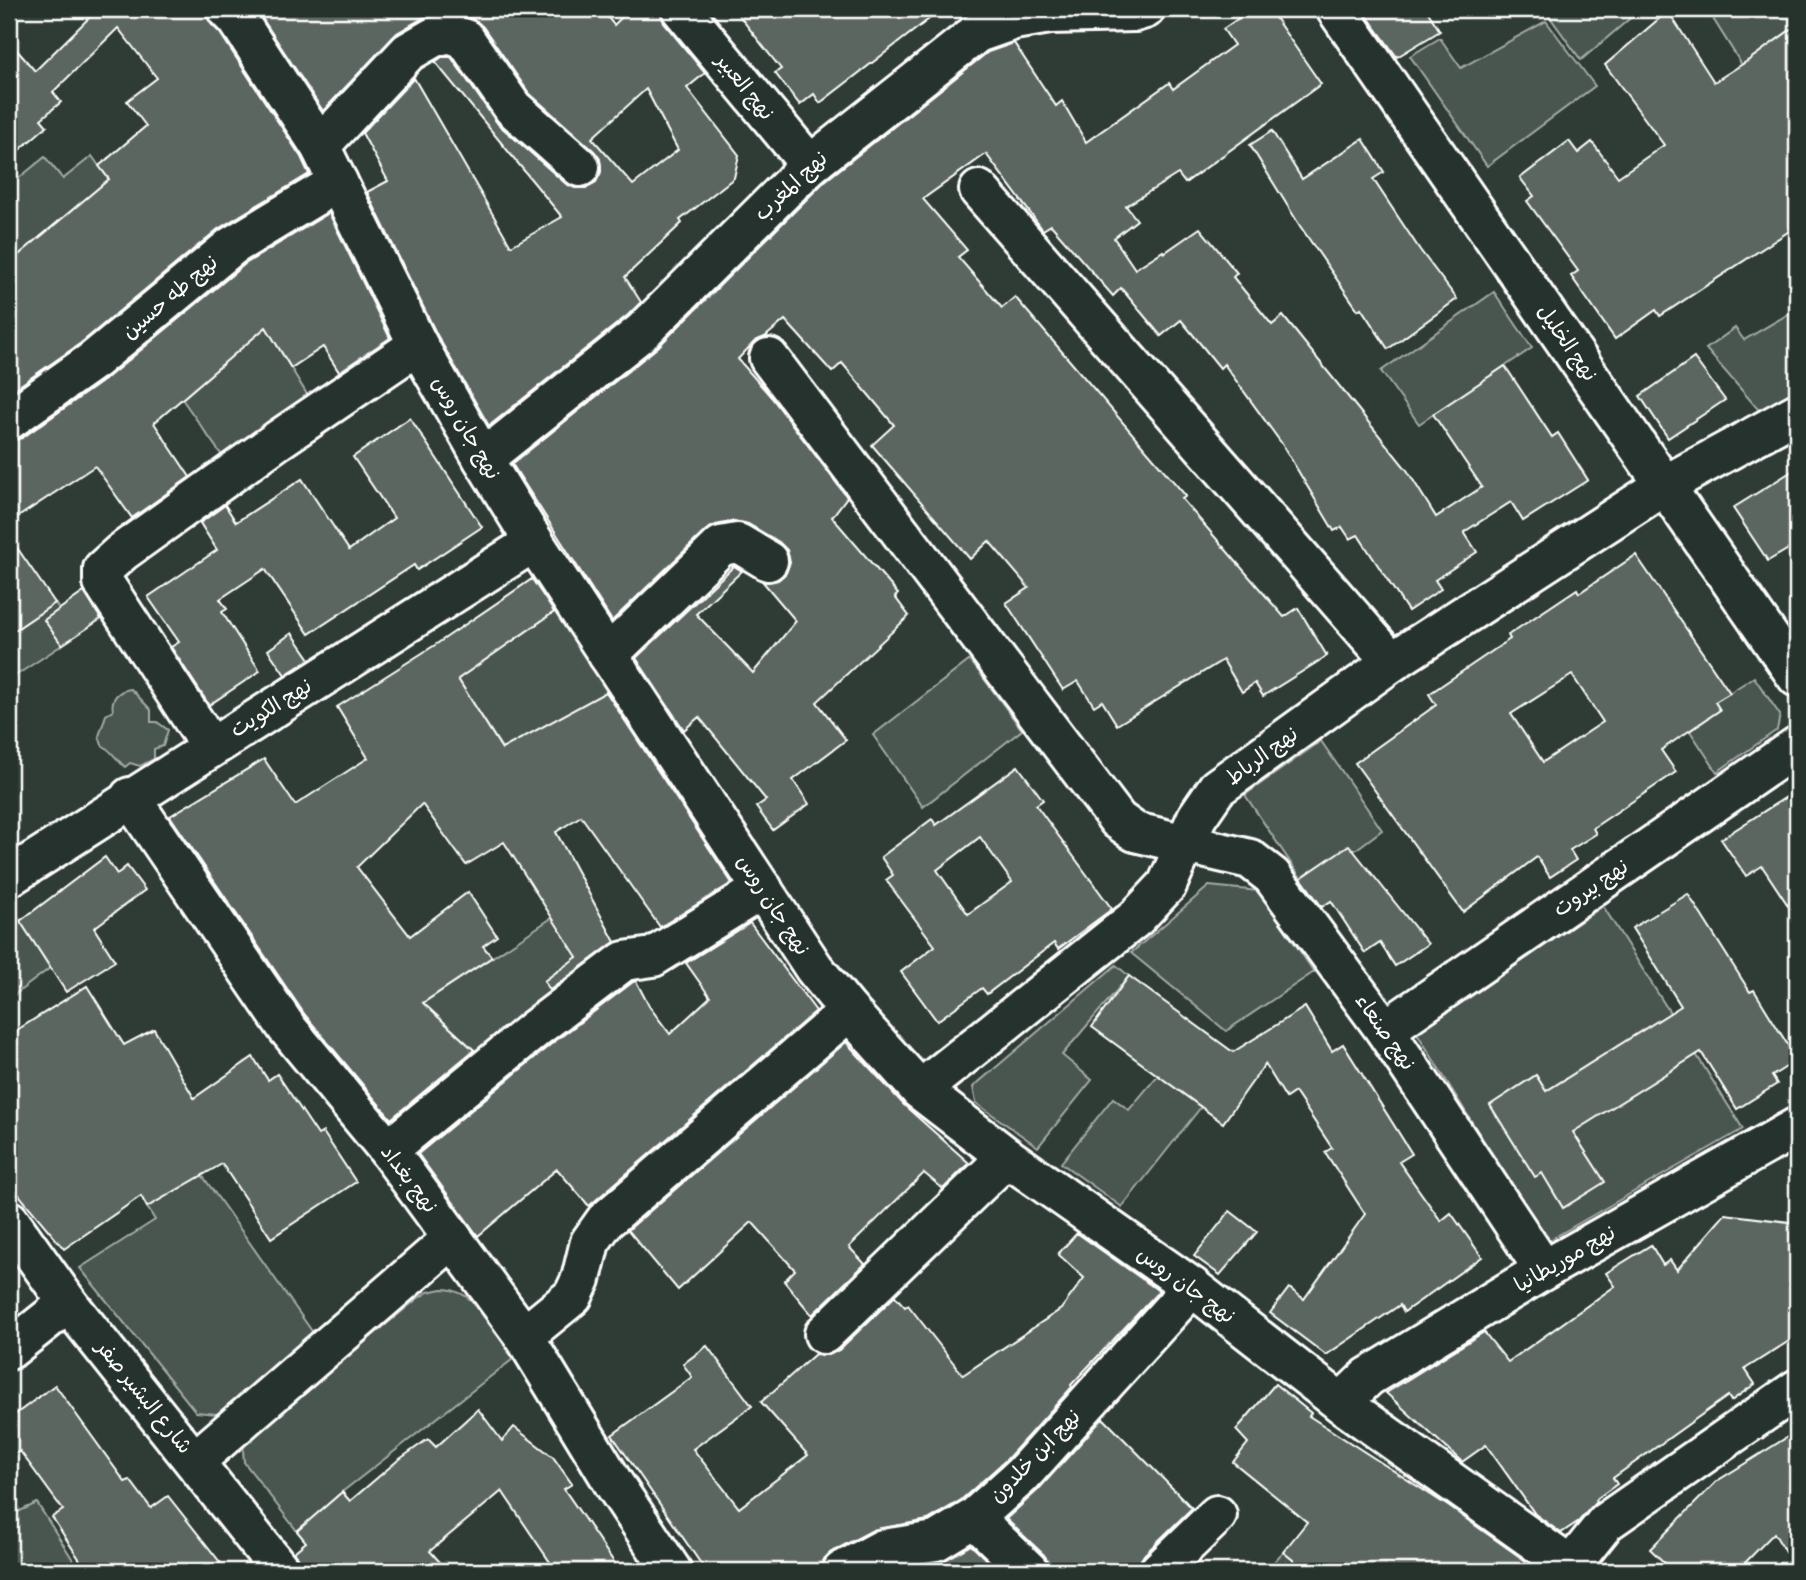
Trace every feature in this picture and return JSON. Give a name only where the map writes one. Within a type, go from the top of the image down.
[{"type":"street","name":"نهج جان روس","points":[[227,9],[237,19],[320,146],[418,345],[534,542],[814,968],[849,1012],[920,1090],[1007,1157],[1192,1287],[1341,1403],[1573,1569]]},
{"type":"street","name":"نهج العبير","points":[[681,9],[810,165]]},
{"type":"street","name":"نهج المغرب","points":[[483,459],[643,331],[810,165],[977,33],[1014,20],[1050,13],[1135,12],[1145,9]]},
{"type":"street","name":"نهج الخليل","points":[[1336,9],[1797,677]]},
{"type":"street","points":[[320,146],[408,52],[434,37],[450,33],[465,39],[513,108],[580,167]]},
{"type":"street","name":"نهج طه حسين","points":[[9,420],[94,360],[232,246],[338,182]]},
{"type":"street","points":[[979,190],[1392,662]]},
{"type":"street","points":[[210,747],[103,582],[103,569],[122,552],[256,456],[418,345]]},
{"type":"street","name":"نهج صنعاء","points":[[769,358],[1118,820],[1135,832],[1250,859],[1272,876],[1385,1030],[1544,1270]]},
{"type":"street","name":"نهج الرباط","points":[[920,1090],[1136,918],[1167,886],[1197,817],[1217,788],[1392,662],[1665,485],[1797,413]]},
{"type":"street","name":"نهج الكويت","points":[[9,877],[130,797],[534,542]]},
{"type":"street","points":[[608,655],[722,546],[738,543],[768,561]]},
{"type":"street","name":"نهج بيروت","points":[[1385,1030],[1797,746]]},
{"type":"street","name":"نهج بغداد","points":[[130,797],[287,1028],[388,1150],[524,1336],[614,1485],[672,1571]]},
{"type":"street","points":[[388,1150],[536,1028],[624,961],[653,957],[763,889]]},
{"type":"street","points":[[524,1336],[573,1296],[581,1279],[590,1242],[605,1222],[849,1012]]},
{"type":"street","name":"نهج موريطانيا","points":[[1341,1403],[1368,1377],[1544,1270],[1797,1126]]},
{"type":"street","points":[[824,1334],[1007,1157]]},
{"type":"street","name":"شارع البشير صفر","points":[[9,1220],[68,1303],[281,1571]]},
{"type":"street","points":[[195,1461],[452,1239]]},
{"type":"street","name":"نهج ابن خلدون","points":[[842,1571],[883,1549],[936,1541],[974,1518],[1022,1475],[1192,1287]]},
{"type":"street","points":[[9,1350],[68,1303]]},
{"type":"street","points":[[1573,1569],[1606,1522],[1797,1389]]},
{"type":"street","points":[[1159,1571],[1217,1515]]},
{"type":"street","points":[[974,1518],[1029,1571]]},
{"type":"shaded area","points":[[1554,9],[1641,9],[1581,60],[1547,13]]},
{"type":"shaded area","points":[[1707,9],[1797,9],[1797,25],[1742,65]]},
{"type":"shaded area","points":[[1546,21],[1595,86],[1487,166],[1410,56],[1440,38],[1461,68]]},
{"type":"shaded area","points":[[92,156],[109,180],[9,263],[9,186],[45,157],[63,179]]},
{"type":"shaded area","points":[[1494,292],[1532,348],[1419,424],[1381,371]]},
{"type":"shaded area","points":[[1797,309],[1797,393],[1763,415],[1706,349],[1735,328],[1744,340]]},
{"type":"shaded area","points":[[266,327],[308,396],[223,457],[182,399]]},
{"type":"shaded area","points":[[55,603],[65,618],[50,628],[62,645],[9,680],[9,634]]},
{"type":"shaded area","points":[[563,606],[617,686],[504,751],[458,679]]},
{"type":"shaded area","points":[[970,660],[1022,730],[923,807],[873,735]]},
{"type":"shaded area","points":[[1754,677],[1780,715],[1777,730],[1717,772],[1690,731],[1720,710],[1715,702]]},
{"type":"shaded area","points":[[131,689],[151,710],[151,722],[157,722],[168,730],[163,746],[154,749],[154,759],[140,766],[130,763],[125,767],[102,745],[99,736],[106,715],[113,711],[114,699],[119,693]]},
{"type":"shaded area","points":[[1321,741],[1382,830],[1354,851],[1349,846],[1301,878],[1245,795]]},
{"type":"shaded area","points":[[1209,886],[1259,891],[1314,972],[1226,1031],[1131,953]]},
{"type":"shaded area","points":[[585,896],[615,957],[480,1055],[423,1003]]},
{"type":"shaded area","points":[[9,903],[50,968],[9,999]]},
{"type":"shaded area","points":[[1603,906],[1743,1129],[1546,1242],[1417,1033]]},
{"type":"shaded area","points":[[1116,965],[1129,976],[1062,1055],[1092,1080],[1038,1147],[976,1103],[973,1087]]},
{"type":"shaded area","points":[[1158,1075],[1201,1107],[1122,1207],[1061,1163],[1113,1098],[1129,1110]]},
{"type":"shaded area","points":[[202,1175],[314,1334],[217,1414],[196,1412],[80,1268],[155,1220],[147,1207]]},
{"type":"shaded area","points":[[442,1289],[455,1291],[476,1304],[513,1359],[342,1492],[297,1531],[244,1462],[246,1440],[417,1299],[428,1292]]},
{"type":"shaded area","points":[[37,1503],[80,1571],[9,1571],[9,1516]]},
{"type":"shaded area","points":[[1283,1552],[1307,1571],[1265,1571]]},
{"type":"building","points":[[98,9],[206,9],[211,24],[220,33],[301,157],[309,174],[218,229],[81,343],[9,393],[9,263],[109,179],[99,166],[146,126],[127,101],[157,78],[118,28],[53,92],[61,102],[41,119],[47,126],[9,159],[9,41],[35,71]]},
{"type":"building","points":[[256,9],[601,9],[614,25],[630,9],[660,9],[664,23],[705,73],[687,88],[739,155],[734,178],[680,220],[682,223],[625,277],[641,302],[489,426],[437,335],[367,192],[388,181],[362,133],[414,78],[511,246],[562,217],[435,62],[442,57],[451,57],[498,124],[566,184],[575,188],[586,188],[596,182],[601,172],[600,159],[529,93],[483,27],[458,13],[445,12],[423,18],[397,33],[323,111]],"holes":[[[646,89],[678,150],[633,185],[592,138]]]},
{"type":"building","points":[[734,9],[942,9],[820,103],[814,94],[800,105],[775,73],[781,69]]},
{"type":"building","points":[[1252,9],[1269,9],[1321,84],[1185,183],[1178,174],[1126,206],[1137,220],[1114,238],[1135,269],[1200,228],[1237,273],[1233,277],[1272,325],[1283,316],[1407,470],[1436,517],[1482,487],[1433,414],[1505,366],[1552,437],[1558,433],[1588,480],[1523,521],[1511,502],[1464,532],[1477,552],[1435,580],[1441,589],[1408,611],[1358,535],[1350,539],[1342,527],[1334,531],[1282,444],[1224,364],[1220,368],[1181,320],[1161,336],[1121,288],[1113,296],[1051,225],[1043,230],[986,154],[923,199],[967,250],[958,257],[1002,308],[1015,297],[1186,496],[1182,499],[1284,617],[1298,608],[1327,656],[1263,696],[1255,683],[1242,692],[1223,660],[1117,725],[1102,701],[1094,706],[1078,681],[1063,690],[1006,603],[1029,588],[989,541],[970,559],[872,445],[894,425],[842,363],[832,372],[785,320],[765,337],[755,341],[738,359],[772,398],[847,497],[832,517],[898,594],[895,597],[909,616],[817,702],[846,740],[793,780],[809,804],[773,830],[756,807],[766,800],[699,717],[684,730],[636,658],[734,566],[742,571],[696,614],[753,673],[796,621],[763,582],[778,580],[786,573],[790,562],[787,550],[779,542],[748,524],[734,521],[716,525],[706,530],[612,621],[512,464],[658,347],[825,181],[988,52],[1014,43],[1056,106],[1062,101],[1086,142],[1169,83],[1173,89],[1234,45],[1223,29]]},
{"type":"building","points":[[1362,9],[1426,9],[1440,31],[1397,57]]},
{"type":"building","points":[[1668,11],[1714,82],[1797,25],[1797,226],[1660,316],[1656,310],[1615,339],[1571,276],[1578,271],[1527,201],[1534,196],[1520,178],[1569,141],[1578,153],[1592,142],[1618,177],[1664,145],[1605,65]]},
{"type":"building","points":[[1272,131],[1302,179],[1363,139],[1384,172],[1373,179],[1420,250],[1457,299],[1388,349],[1300,226],[1250,145]]},
{"type":"building","points":[[329,213],[390,338],[339,372],[323,347],[291,368],[266,327],[154,423],[190,477],[132,518],[95,466],[9,523],[9,441],[22,438],[107,378],[245,264]]},
{"type":"building","points":[[1694,358],[1725,400],[1668,438],[1640,396]]},
{"type":"building","points":[[410,418],[482,527],[417,570],[414,565],[309,634],[265,569],[220,599],[227,609],[222,612],[260,671],[209,705],[171,647],[179,642],[148,597],[217,550],[200,523],[225,505],[236,522],[302,479],[349,550],[394,518],[353,457]]},
{"type":"building","points":[[1797,468],[1797,540],[1790,548],[1768,561],[1733,508]]},
{"type":"building","points":[[9,536],[55,603],[9,634]]},
{"type":"building","points":[[1636,555],[1730,693],[1715,702],[1720,710],[1661,750],[1676,772],[1593,828],[1596,834],[1570,850],[1576,860],[1550,877],[1537,857],[1463,912],[1355,763],[1436,705],[1429,694],[1510,639],[1508,635],[1577,589],[1579,593]],"holes":[[[1572,675],[1603,722],[1543,762],[1511,714]]]},
{"type":"building","points":[[532,579],[554,612],[458,679],[502,749],[606,692],[732,883],[660,927],[581,816],[556,832],[615,942],[550,990],[544,981],[577,957],[504,842],[466,865],[422,804],[357,867],[410,936],[468,892],[497,936],[483,946],[492,957],[423,1003],[474,1050],[391,1119],[305,1015],[170,816],[264,759],[295,805],[368,758],[337,707]]},
{"type":"building","points":[[84,592],[101,619],[62,645],[44,620]]},
{"type":"building","points":[[292,633],[310,659],[285,675],[268,650]]},
{"type":"building","points":[[1018,766],[1043,800],[1036,805],[1112,909],[1058,949],[1054,943],[987,994],[982,988],[937,1021],[901,972],[935,946],[886,880],[893,875],[881,857],[932,819],[936,825]],"holes":[[[980,837],[1012,882],[968,914],[937,870]]]},
{"type":"building","points":[[1797,790],[1797,919],[1762,866],[1746,876],[1721,839]]},
{"type":"building","points":[[1349,845],[1428,944],[1395,966],[1380,943],[1365,953],[1331,901],[1322,907],[1301,878]]},
{"type":"building","points":[[105,857],[117,874],[127,866],[145,890],[94,928],[115,961],[66,992],[20,921]]},
{"type":"building","points":[[1688,894],[1750,992],[1754,990],[1797,1060],[1772,1076],[1777,1084],[1737,1109],[1701,1052],[1573,1132],[1605,1182],[1563,1208],[1542,1173],[1535,1177],[1490,1105],[1536,1075],[1546,1091],[1681,1006],[1632,928]]},
{"type":"building","points":[[750,923],[816,1011],[589,1206],[557,1169],[478,1236],[418,1154],[550,1045],[633,982],[636,981],[649,1006],[670,1034],[710,997],[686,963]]},
{"type":"building","points":[[1129,976],[1233,1052],[1305,1007],[1332,1051],[1343,1044],[1412,1154],[1399,1162],[1441,1221],[1451,1213],[1482,1257],[1404,1312],[1400,1305],[1326,1355],[1270,1313],[1289,1288],[1304,1299],[1365,1214],[1325,1152],[1332,1148],[1295,1092],[1286,1098],[1265,1064],[1223,1123],[1092,1027]]},
{"type":"building","points":[[87,986],[124,1045],[154,1029],[194,1098],[253,1057],[268,1080],[277,1074],[318,1135],[323,1132],[356,1182],[271,1238],[222,1164],[147,1207],[141,1196],[64,1249],[9,1183],[9,1035]]},
{"type":"building","points":[[846,1042],[904,1105],[969,1163],[943,1189],[924,1173],[849,1247],[865,1264],[812,1315],[784,1281],[795,1270],[752,1222],[678,1290],[628,1230]]},
{"type":"building","points":[[1230,1211],[1257,1232],[1220,1275],[1194,1256]]},
{"type":"building","points":[[1725,1214],[1797,1223],[1797,1336],[1745,1369],[1755,1384],[1731,1401],[1728,1396],[1613,1478],[1617,1484],[1595,1500],[1579,1521],[1561,1533],[1535,1514],[1486,1445],[1462,1462],[1386,1393],[1484,1332],[1508,1362],[1615,1286],[1606,1273],[1651,1245],[1663,1265],[1670,1260],[1677,1270]]},
{"type":"building","points":[[1077,1233],[1159,1291],[1071,1385],[1007,1459],[961,1500],[928,1520],[873,1530],[831,1552],[823,1560],[820,1571],[706,1571],[612,1435],[692,1377],[683,1364],[707,1346],[752,1406],[693,1449],[739,1508],[808,1455],[761,1402],[815,1354],[829,1355],[839,1350],[895,1296],[905,1307],[908,1305],[963,1375],[1061,1309],[1084,1278],[1058,1254]]},
{"type":"building","points":[[1275,1384],[1311,1413],[1309,1416],[1448,1506],[1540,1571],[1307,1571],[1283,1552],[1307,1522],[1233,1462],[1248,1443],[1236,1430]]},
{"type":"building","points":[[55,1385],[125,1482],[130,1480],[151,1508],[168,1496],[227,1571],[87,1571],[52,1517],[63,1510],[20,1451],[9,1457],[9,1419]]},
{"type":"building","points":[[478,1409],[502,1441],[514,1427],[553,1457],[572,1484],[564,1489],[620,1571],[556,1571],[502,1491],[430,1551],[448,1571],[308,1571],[294,1552],[306,1542],[297,1531],[342,1492],[350,1501],[428,1439],[436,1447]]},
{"type":"building","points":[[1103,1418],[1192,1508],[1144,1555],[1134,1571],[1050,1571],[1050,1564],[1044,1555],[1006,1519],[1038,1490]]},
{"type":"building","points":[[1797,1431],[1797,1571],[1774,1533],[1737,1571],[1673,1571],[1650,1549],[1717,1481]]},
{"type":"building","points":[[971,1545],[998,1571],[888,1571],[940,1563]]}]
